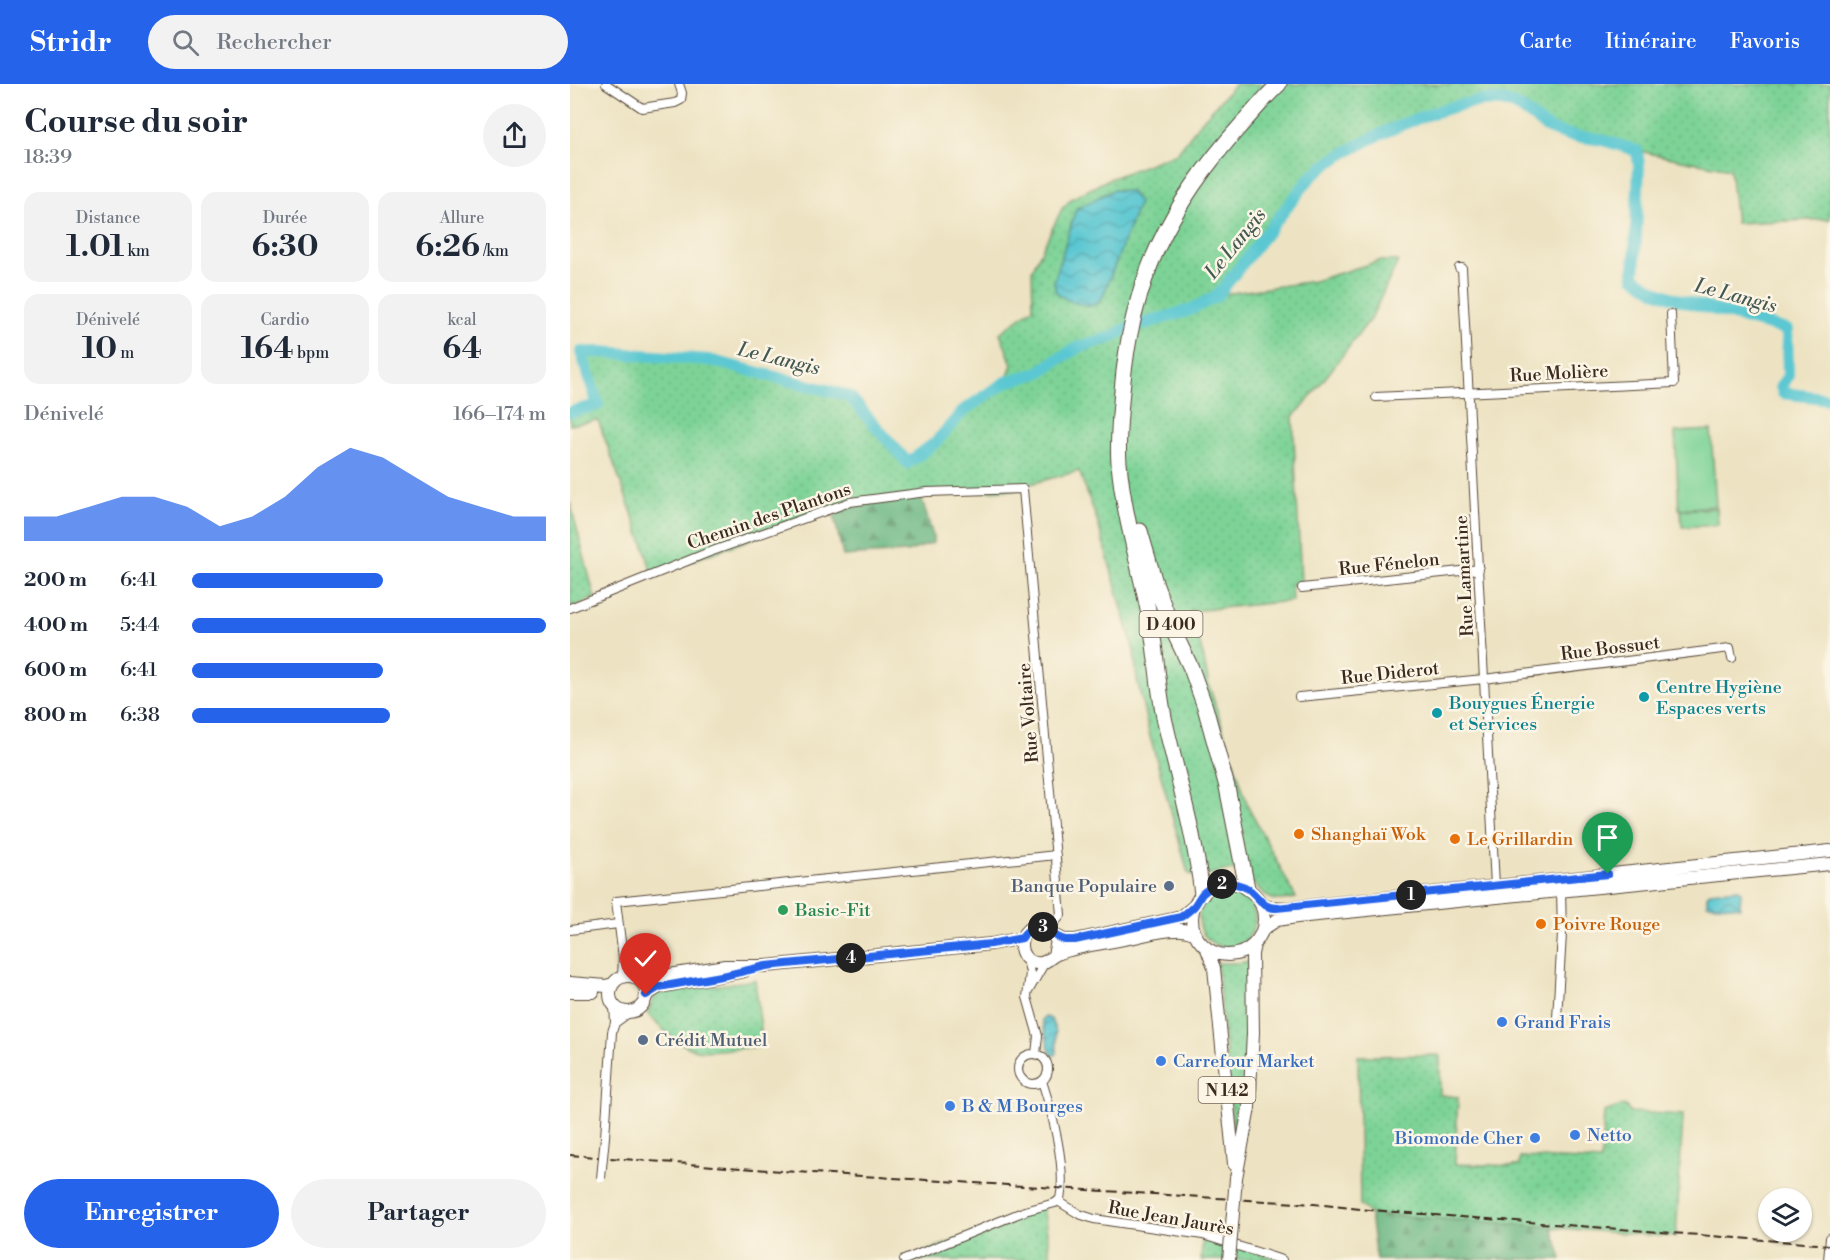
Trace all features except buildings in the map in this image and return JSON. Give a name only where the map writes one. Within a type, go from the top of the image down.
[{"type":"highway","name":"D 400","points":[[1198,900],[1189,819],[1165,722],[1153,636],[1126,509],[1119,464],[1120,407],[1135,311],[1152,258],[1165,228],[1214,155],[1279,84]]},
{"type":"highway","name":"D 400","points":[[1120,407],[1132,495],[1143,545],[1156,586],[1205,707],[1227,787],[1246,888]]},
{"type":"main road","points":[[1261,904],[1267,907],[1289,908],[1830,851]]},
{"type":"main road","points":[[1263,929],[1277,921],[1297,917],[1830,864]]},
{"type":"main road","points":[[1023,949],[1031,928],[1039,927],[1064,940],[1075,940],[1181,917],[1198,900],[1212,887],[1223,884],[1235,884],[1246,888],[1261,904],[1263,929],[1254,945],[1236,955],[1216,954],[1207,949],[1194,933],[1192,920],[1198,900]]},
{"type":"main road","points":[[570,992],[595,992],[725,966],[766,966],[991,944],[1023,949],[1035,963],[1075,949],[1174,930],[1194,933]]},
{"type":"main road","points":[[1049,958],[1057,946],[1051,932]]},
{"type":"main road","name":"N 142","points":[[1229,1260],[1236,1178],[1249,1108],[1254,945]]},
{"type":"main road","name":"N 142","points":[[1207,949],[1214,968],[1236,1178]]},
{"type":"main road","points":[[622,987],[621,1010],[630,1012],[641,1006],[646,995],[659,987],[766,966]]},
{"type":"main road","points":[[570,983],[644,987],[646,995]]},
{"type":"street","points":[[606,84],[642,108],[681,100],[682,93],[679,84]]},
{"type":"street","name":"Rue Lamartine","points":[[1459,268],[1462,268],[1495,885]]},
{"type":"street","name":"Rue Molière","points":[[1376,397],[1674,383],[1671,315]]},
{"type":"street","name":"Chemin des Plantons","points":[[570,608],[707,553],[850,502],[927,492],[1023,489]]},
{"type":"street","name":"Rue Voltaire","points":[[1023,489],[1061,915],[1053,925],[1051,932]]},
{"type":"street","name":"Rue Fénelon","points":[[1302,588],[1479,569]]},
{"type":"street","name":"Rue Bossuet","points":[[1484,679],[1730,648],[1732,658]]},
{"type":"street","name":"Rue Diderot","points":[[1299,697],[1484,679]]},
{"type":"street","points":[[601,1178],[611,1040],[625,966],[622,958],[616,901],[1056,855]]},
{"type":"street","points":[[1557,1018],[1562,934],[1561,890]]},
{"type":"street","points":[[570,930],[618,924]]},
{"type":"street","points":[[1023,949],[1030,968],[1027,997],[1038,1036],[1036,1054]]},
{"type":"street","points":[[1029,990],[1049,958]]},
{"type":"street","points":[[615,1023],[630,1012]]},
{"type":"street","points":[[1036,1054],[1044,1059],[1048,1068],[1047,1073],[1042,1081],[1027,1083],[1020,1077],[1018,1067],[1022,1058],[1036,1054]]},
{"type":"street","points":[[904,1260],[1025,1211],[1058,1201],[1061,1181],[1059,1157],[1051,1111],[1042,1081]]},
{"type":"street","name":"Rue Jean Jaurès","points":[[1058,1201],[1079,1215],[1094,1219],[1210,1237],[1282,1260]]},
{"type":"street","points":[[1828,1260],[1830,1238]]},
{"type":"green space","points":[[1235,84],[1830,84],[1830,219],[1736,223],[1730,169],[1659,156],[1599,139],[1558,131],[1540,123],[1512,103],[1485,100],[1432,113],[1402,125],[1373,138],[1325,166],[1309,179],[1218,295],[1314,281],[1379,261],[1398,261],[1371,318],[1303,407],[1293,416],[1301,583],[1291,584],[1292,601],[1191,611],[1209,686],[1248,806],[1296,898],[1281,900],[1272,899],[1264,894],[1241,868],[1195,877],[1188,873],[1149,733],[1137,679],[1134,651],[1097,520],[1079,471],[1030,484],[1023,489],[865,498],[652,575],[645,549],[598,420],[570,425],[570,412],[597,405],[581,352],[709,360],[846,395],[853,399],[908,463],[936,442],[964,410],[1006,382],[1012,364],[1000,333],[1033,308],[1032,270],[1062,209],[1071,199],[1107,180],[1177,153]]},
{"type":"green space","points":[[1711,430],[1716,506],[1679,509],[1675,432]]},
{"type":"green space","points":[[921,496],[933,543],[907,552],[843,556],[833,511],[866,501]]},
{"type":"green space","points":[[570,502],[595,598],[570,608]]},
{"type":"green space","points":[[1717,508],[1718,525],[1682,527],[1681,510]]},
{"type":"green space","points":[[1221,891],[1233,891],[1247,899],[1255,913],[1253,930],[1247,939],[1233,947],[1221,947],[1204,935],[1199,925],[1199,913],[1211,896]]},
{"type":"green space","points":[[1249,961],[1251,1017],[1243,1129],[1233,1128],[1217,963]]},
{"type":"green space","points":[[755,980],[763,1046],[696,1050],[669,1035],[648,1013],[655,994]]},
{"type":"green space","points":[[1440,1055],[1440,1095],[1458,1097],[1455,1164],[1519,1166],[1520,1157],[1601,1161],[1604,1112],[1624,1105],[1631,1112],[1683,1115],[1676,1237],[1370,1214],[1360,1205],[1358,1056]]},
{"type":"green space","points":[[1043,1206],[1051,1260],[904,1260]]},
{"type":"green space","points":[[1370,1214],[1552,1227],[1562,1259],[1376,1260]]},
{"type":"green space","points":[[1203,1235],[1282,1260],[1201,1260]]},
{"type":"water","points":[[1113,190],[1130,191],[1139,202],[1103,296],[1096,305],[1075,303],[1056,292],[1054,282],[1076,209]]},
{"type":"water","points":[[1739,889],[1741,892],[1740,907],[1707,904],[1707,896],[1710,892]]},
{"type":"water","points":[[1046,1017],[1051,1019],[1056,1032],[1057,1053],[1054,1056],[1050,1052],[1042,1022],[1042,1019]]},
{"type":"waterway","name":"Le Langis","points":[[570,412],[598,405],[581,352],[709,360],[846,395],[908,463],[936,442],[964,410],[1006,382],[1038,373],[1079,347],[1112,337],[1123,330],[1190,310],[1217,296],[1309,179],[1347,152],[1403,124],[1461,105],[1486,101],[1512,104],[1554,131],[1602,140],[1637,151],[1639,165],[1634,277],[1655,291],[1676,299],[1787,330],[1788,376],[1781,386],[1783,393],[1830,399]]},
{"type":"railway","points":[[570,1155],[781,1171],[1314,1204],[1830,1245]]},
{"type":"place","name":"Centre Hygiène Espaces verts","points":[[1644,697]]},
{"type":"place","name":"Bouygues Énergie et Services","points":[[1437,713]]},
{"type":"place","name":"Shanghaï Wok","points":[[1299,834]]},
{"type":"place","name":"Le Grillardin","points":[[1455,839]]},
{"type":"place","name":"Banque Populaire","points":[[1169,886]]},
{"type":"place","name":"Basic-Fit","points":[[783,910]]},
{"type":"place","name":"Poivre Rouge","points":[[1541,924]]},
{"type":"place","name":"Grand Frais","points":[[1502,1022]]},
{"type":"place","name":"Crédit Mutuel","points":[[643,1040]]},
{"type":"place","name":"Carrefour Market","points":[[1161,1061]]},
{"type":"place","name":"B & M Bourges","points":[[950,1106]]},
{"type":"place","name":"Netto","points":[[1575,1135]]},
{"type":"place","name":"Biomonde Cher","points":[[1535,1138]]},
{"type":"route","points":[[646,995],[659,987],[705,980],[766,966],[991,944],[1022,938],[1027,931],[1036,927],[1047,928],[1064,940],[1075,940],[1181,917],[1194,906],[1202,894],[1212,887],[1223,884],[1235,884],[1246,888],[1261,904],[1267,907],[1289,908],[1608,874]]}]
